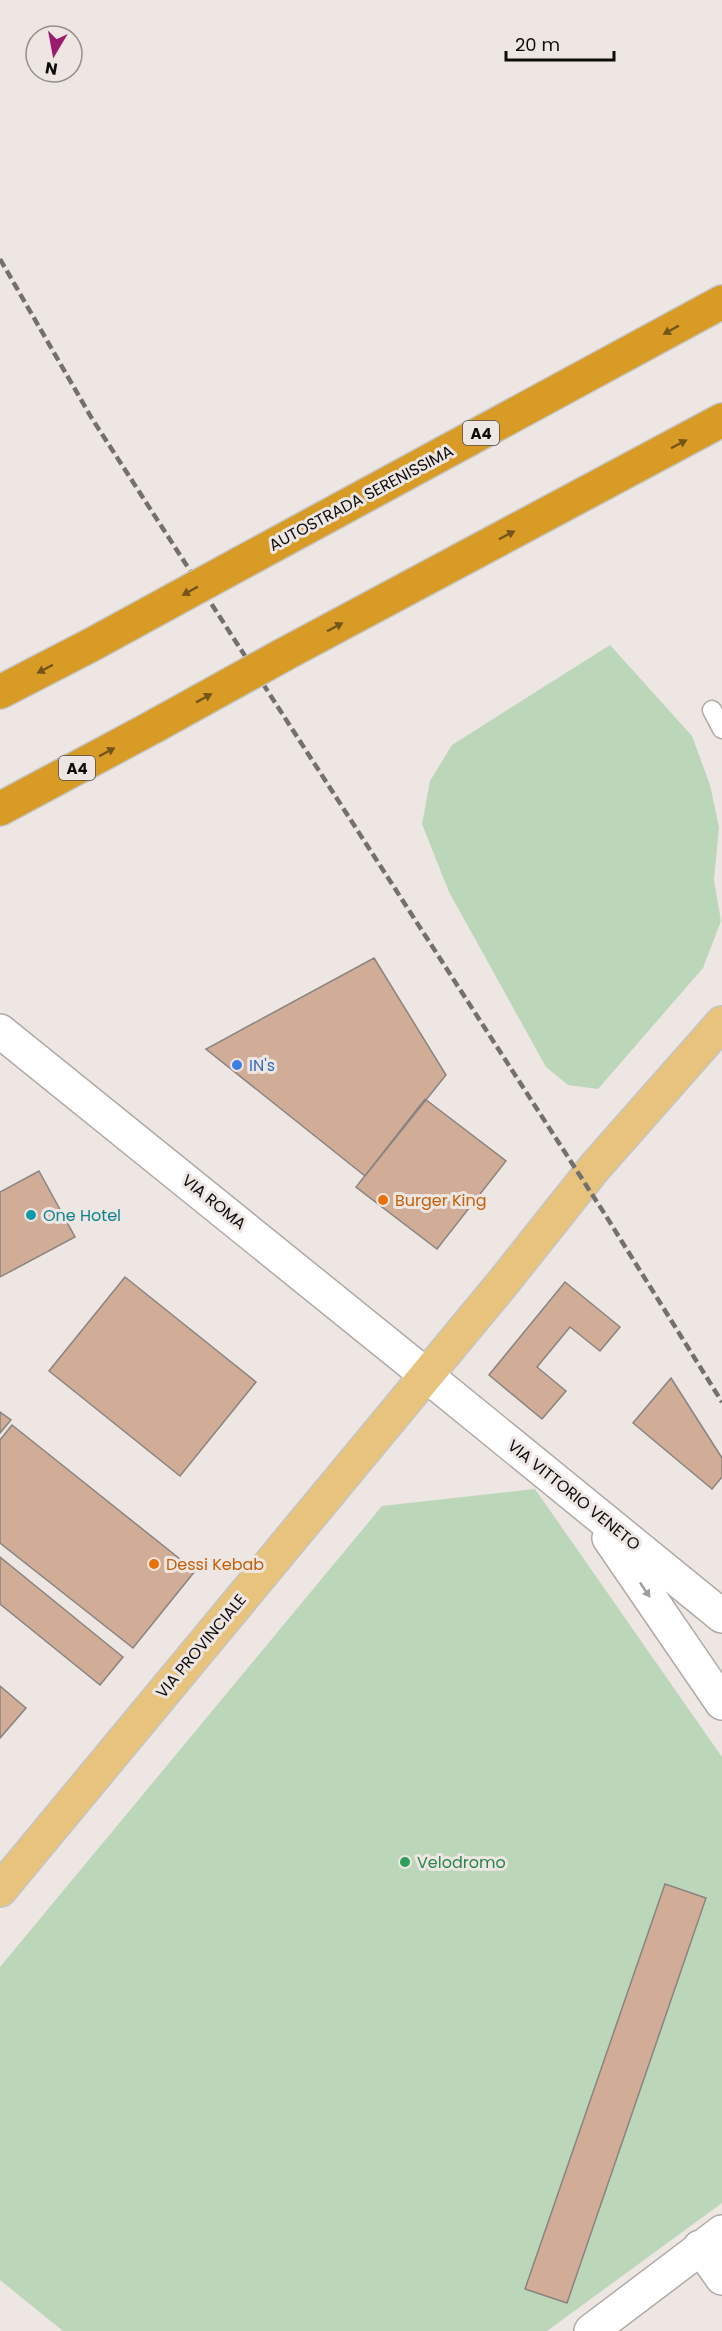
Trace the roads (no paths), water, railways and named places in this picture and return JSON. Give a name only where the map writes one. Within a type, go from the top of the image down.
[{"type":"highway","name":"AUTOSTRADA SERENISSIMA","points":[[0,692],[722,302]]},
{"type":"highway","name":"A4","points":[[0,809],[722,420]]},
{"type":"main road","name":"VIA PROVINCIALE","points":[[0,1890],[426,1375],[589,1174],[722,1023]]},
{"type":"street","name":"VIA ROMA","points":[[0,1030],[426,1375]]},
{"type":"street","name":"VIA VITTORIO VENETO","points":[[426,1375],[722,1616]]},
{"type":"street","points":[[588,1507],[722,1703]]},
{"type":"street","points":[[591,2331],[711,2239],[722,2278]]},
{"type":"lane","points":[[722,714],[712,710],[722,729]]},
{"type":"railway","points":[[0,259],[91,417],[606,1216],[722,1402]]},
{"type":"place","name":"IN's","points":[[237,1065]]},
{"type":"place","name":"Burger King","points":[[383,1200]]},
{"type":"place","name":"One Hotel","points":[[31,1215]]},
{"type":"place","name":"Dessi Kebab","points":[[154,1564]]},
{"type":"place","name":"Velodromo","points":[[405,1862]]}]
